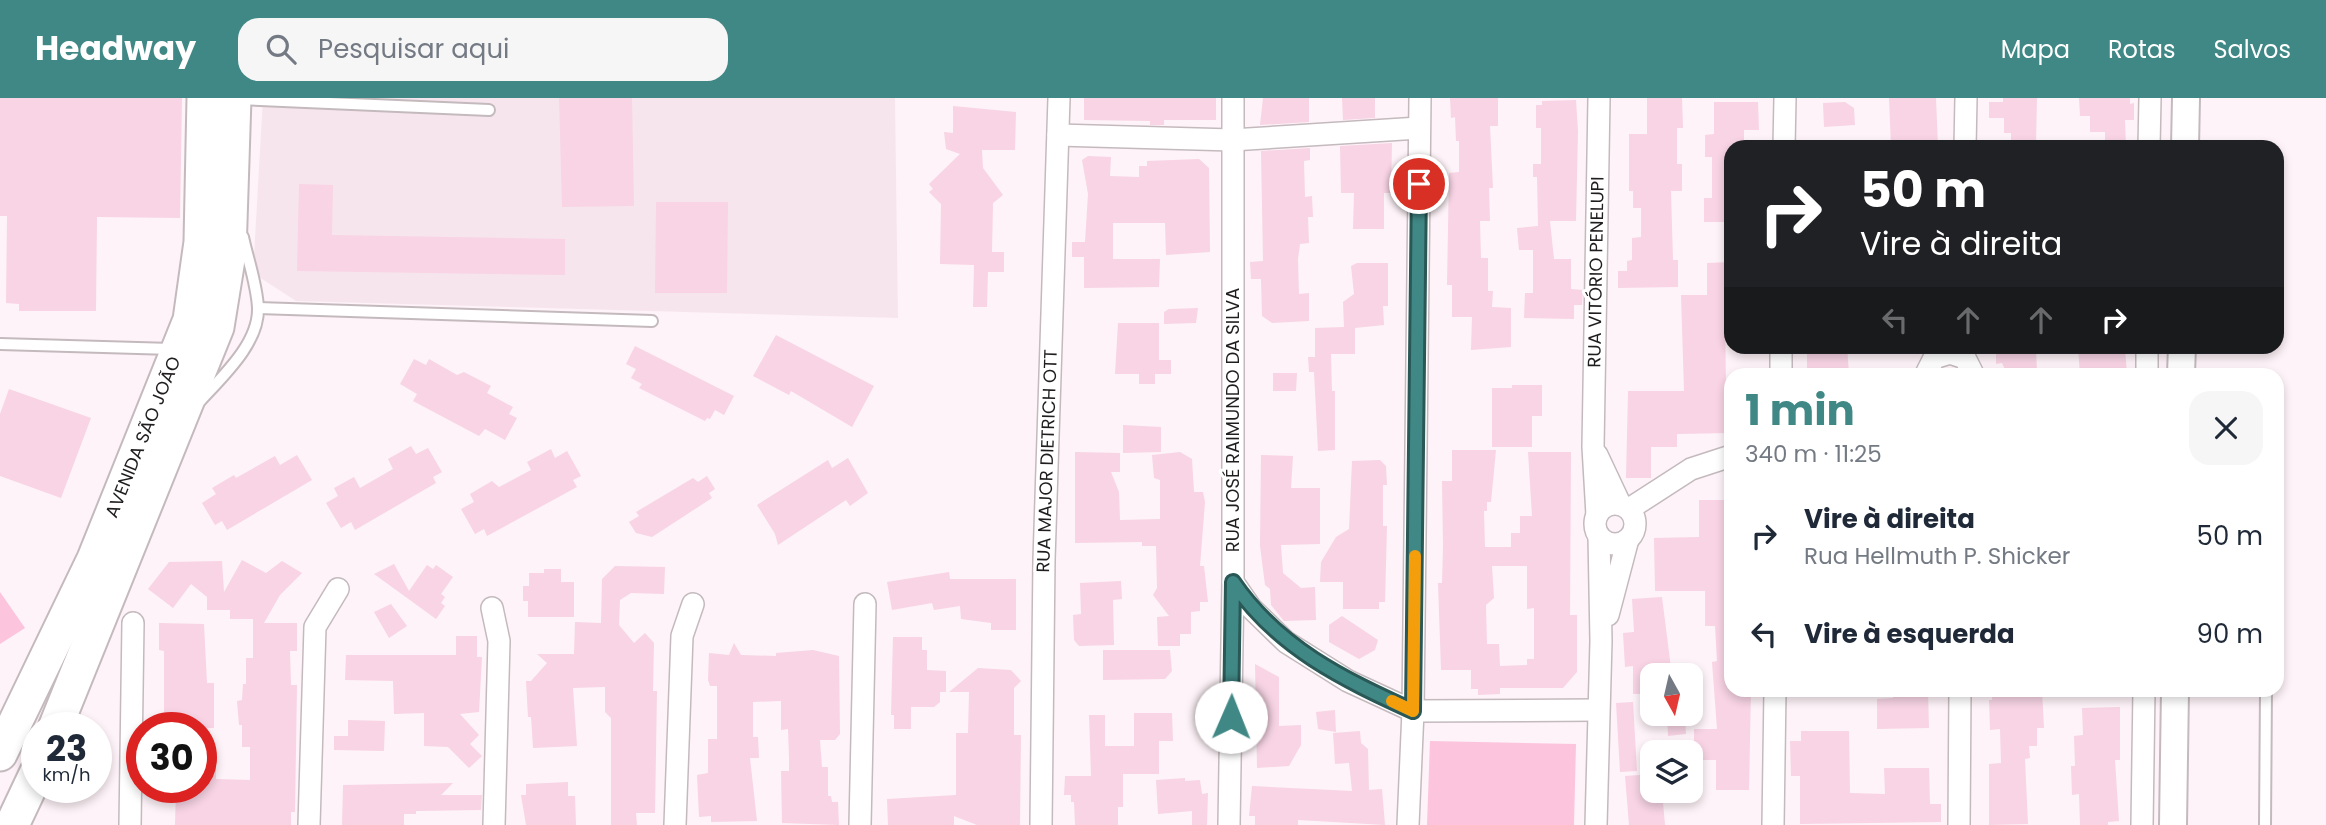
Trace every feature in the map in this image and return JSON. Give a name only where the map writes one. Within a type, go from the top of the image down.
[{"type":"main road","name":"AVENIDA SÃO JOÃO","points":[[0,754],[94,558],[190,320],[201,242],[204,98]]},
{"type":"main road","name":"AVENIDA SÃO JOÃO","points":[[61,712],[217,327],[229,253],[234,98]]},
{"type":"main road","points":[[12,825],[22,803]]},
{"type":"street","name":"RUA MAJOR DIETRICH OTT","points":[[1041,825],[1044,560],[1059,98]]},
{"type":"street","name":"RUA JOSÉ RAIMUNDO DA SILVA","points":[[1229,825],[1233,582],[1233,98]]},
{"type":"street","points":[[1408,825],[1413,711],[1420,98]]},
{"type":"street","name":"RUA VITÓRIO PENELUPI","points":[[1599,98],[1593,447],[1597,514],[1595,526],[1599,536],[1601,640]]},
{"type":"street","points":[[1784,98],[1784,140]]},
{"type":"street","points":[[1965,140],[1966,98]]},
{"type":"street","points":[[2149,140],[2150,98]]},
{"type":"street","points":[[2185,140],[2186,98]]},
{"type":"street","points":[[1059,135],[1233,140],[1419,128]]},
{"type":"street","points":[[1929,365],[1948,354]]},
{"type":"street","points":[[1593,447],[1628,519],[1601,640],[1596,825]]},
{"type":"street","points":[[1599,536],[1610,543],[1628,519],[1670,482],[1691,469],[1724,458]]},
{"type":"street","points":[[1597,514],[1604,506],[1628,519]]},
{"type":"street","points":[[1233,582],[1251,608],[1296,649],[1348,681],[1413,711],[1598,710]]},
{"type":"street","points":[[309,825],[314,628],[338,589]]},
{"type":"street","points":[[675,825],[682,636],[693,604]]},
{"type":"street","points":[[860,825],[865,604]]},
{"type":"street","points":[[492,608],[499,641],[494,825]]},
{"type":"street","points":[[130,825],[133,623]]},
{"type":"street","points":[[1773,825],[1775,697]]},
{"type":"street","points":[[1959,825],[1960,697]]},
{"type":"street","points":[[2143,825],[2144,697]]},
{"type":"street","points":[[2173,825],[2175,697]]},
{"type":"lane","points":[[234,98],[455,103],[489,110]]},
{"type":"lane","points":[[175,428],[241,353],[256,329],[258,308],[231,192]]},
{"type":"lane","points":[[258,308],[652,321]]},
{"type":"lane","points":[[0,344],[178,349]]},
{"type":"lane","points":[[2265,825],[2266,697]]},
{"type":"shaded area","points":[[263,98],[895,98],[898,318],[296,301],[253,273]]},
{"type":"shaded area","points":[[0,592],[25,628],[0,644]]},
{"type":"shaded area","points":[[1430,741],[1576,744],[1574,825],[1427,825]]},
{"type":"building","points":[[0,98],[182,98],[180,218],[97,217],[96,311],[19,311],[19,304],[6,303],[7,216],[0,216]]},
{"type":"building","points":[[559,98],[632,98],[634,206],[562,207]]},
{"type":"building","points":[[1084,98],[1216,98],[1216,120],[1164,120],[1164,125],[1150,125],[1150,121],[1084,120]]},
{"type":"building","points":[[1263,98],[1309,98],[1309,122],[1260,125]]},
{"type":"building","points":[[1342,98],[1375,98],[1375,118],[1343,120]]},
{"type":"building","points":[[1450,98],[1498,98],[1498,126],[1490,126],[1493,188],[1489,188],[1490,221],[1480,221],[1481,258],[1488,258],[1488,291],[1493,291],[1492,307],[1511,308],[1511,347],[1471,350],[1472,317],[1452,317],[1452,285],[1447,285],[1449,173],[1459,172],[1459,141],[1456,141],[1455,117],[1451,118]]},
{"type":"building","points":[[1647,98],[1682,98],[1683,128],[1677,128],[1677,164],[1682,164],[1682,191],[1671,191],[1673,260],[1678,260],[1678,287],[1618,288],[1618,271],[1627,271],[1627,261],[1632,260],[1632,238],[1641,237],[1641,208],[1633,208],[1633,191],[1629,191],[1629,134],[1647,134]]},
{"type":"building","points":[[1889,98],[1936,98],[1938,140],[1891,140]]},
{"type":"building","points":[[2003,98],[2037,98],[2036,140],[2011,140],[2011,133],[2004,133],[2004,118],[1989,118],[1989,102],[2003,102]]},
{"type":"building","points":[[2079,98],[2130,98],[2130,104],[2134,103],[2134,120],[2125,120],[2126,140],[2105,140],[2105,132],[2090,132],[2090,116],[2080,116]]},
{"type":"building","points":[[1576,100],[1576,221],[1550,221],[1554,259],[1571,259],[1571,289],[1583,290],[1582,305],[1574,305],[1574,319],[1524,318],[1525,293],[1533,293],[1533,250],[1519,250],[1517,228],[1538,226],[1537,177],[1533,177],[1533,164],[1541,164],[1541,128],[1536,128],[1536,105],[1542,105],[1542,101]]},
{"type":"building","points":[[1714,102],[1758,102],[1759,130],[1744,130],[1744,140],[1724,140],[1724,222],[1704,222],[1704,198],[1712,198],[1712,157],[1705,157],[1705,135],[1714,134]]},
{"type":"building","points":[[1845,102],[1854,108],[1855,125],[1824,127],[1823,103]]},
{"type":"building","points":[[953,106],[1016,112],[1015,150],[982,150],[983,168],[1003,195],[993,203],[992,252],[1004,252],[1004,272],[988,272],[987,307],[973,307],[974,265],[940,264],[941,204],[929,192],[933,189],[929,184],[960,154],[946,149],[944,132],[953,133]]},
{"type":"building","points":[[1392,143],[1391,193],[1384,193],[1384,229],[1353,229],[1354,193],[1341,193],[1340,146]]},
{"type":"building","points":[[1310,148],[1310,160],[1304,161],[1305,197],[1312,196],[1313,217],[1308,217],[1309,243],[1300,244],[1298,259],[1299,294],[1309,293],[1309,321],[1272,323],[1262,316],[1261,279],[1251,279],[1250,262],[1263,261],[1261,151]]},
{"type":"building","points":[[1088,156],[1111,157],[1110,176],[1139,177],[1139,166],[1147,166],[1147,161],[1199,159],[1209,168],[1210,252],[1166,255],[1165,223],[1113,223],[1113,259],[1160,259],[1159,287],[1084,288],[1084,257],[1072,257],[1072,242],[1085,242],[1088,194],[1082,160]]},
{"type":"building","points":[[299,184],[333,185],[332,235],[565,239],[565,275],[297,271]]},
{"type":"building","points":[[656,202],[728,202],[727,293],[655,293]]},
{"type":"building","points":[[1724,262],[1724,433],[1677,434],[1677,447],[1651,447],[1651,478],[1626,478],[1628,391],[1684,391],[1681,295],[1707,295],[1707,263]]},
{"type":"building","points":[[1357,263],[1388,263],[1388,306],[1383,306],[1384,325],[1355,328],[1355,354],[1331,354],[1332,391],[1335,391],[1335,450],[1318,451],[1314,372],[1309,372],[1308,357],[1315,357],[1315,328],[1344,327],[1343,302],[1354,294],[1351,266]]},
{"type":"building","points":[[1198,308],[1196,323],[1164,324],[1164,312],[1169,309]]},
{"type":"building","points":[[1118,323],[1159,323],[1159,360],[1171,360],[1171,374],[1155,374],[1155,384],[1139,384],[1139,374],[1115,374]]},
{"type":"building","points":[[776,335],[874,386],[852,427],[791,391],[789,395],[753,376]]},
{"type":"building","points":[[635,346],[734,396],[724,415],[715,410],[710,419],[705,421],[639,388],[642,384],[631,378],[636,369],[626,364]]},
{"type":"building","points":[[1807,354],[1848,354],[1849,368],[1807,368]]},
{"type":"building","points":[[1996,354],[2036,354],[2037,368],[2004,368],[2002,363],[1996,364]]},
{"type":"building","points":[[2078,354],[2125,354],[2127,368],[2080,368]]},
{"type":"building","points":[[414,359],[426,365],[429,359],[457,375],[464,372],[491,386],[487,393],[513,407],[509,414],[517,418],[505,440],[485,429],[479,436],[413,401],[417,394],[400,384]]},
{"type":"building","points":[[1273,373],[1297,373],[1296,391],[1273,391]]},
{"type":"building","points":[[1512,385],[1542,385],[1542,416],[1532,416],[1532,447],[1492,447],[1492,388],[1512,388]]},
{"type":"building","points":[[9,389],[91,418],[61,498],[0,476],[0,414]]},
{"type":"building","points":[[1123,425],[1161,427],[1161,452],[1123,453]]},
{"type":"building","points":[[411,446],[416,454],[428,448],[442,472],[433,477],[436,483],[355,530],[351,522],[341,528],[326,503],[338,496],[334,488],[354,477],[360,488],[393,469],[388,459]]},
{"type":"building","points":[[551,449],[555,458],[567,451],[581,476],[573,480],[577,487],[487,536],[484,529],[475,534],[461,509],[474,502],[470,494],[492,481],[499,487],[531,470],[527,462]]},
{"type":"building","points":[[1452,450],[1496,450],[1491,502],[1487,502],[1487,511],[1484,511],[1485,547],[1511,547],[1511,533],[1520,533],[1520,516],[1532,516],[1528,452],[1571,452],[1570,615],[1577,615],[1577,672],[1563,688],[1500,688],[1500,694],[1478,695],[1478,689],[1471,689],[1471,670],[1441,670],[1438,583],[1442,583],[1442,481],[1452,481]],"holes":[[[1492,566],[1527,566],[1527,609],[1534,608],[1534,659],[1527,659],[1527,665],[1500,666],[1499,644],[1487,644],[1486,605],[1494,598]]]},
{"type":"building","points":[[1075,452],[1120,453],[1120,472],[1111,472],[1119,492],[1120,520],[1160,519],[1160,480],[1154,478],[1152,455],[1180,452],[1192,459],[1194,492],[1203,492],[1205,502],[1200,566],[1204,566],[1208,602],[1200,602],[1200,611],[1191,612],[1191,634],[1180,634],[1180,646],[1158,646],[1157,617],[1169,616],[1153,595],[1157,588],[1156,546],[1142,546],[1142,542],[1075,543]]},
{"type":"building","points":[[297,455],[312,480],[227,530],[222,521],[215,525],[202,503],[216,494],[212,488],[275,456],[280,465]]},
{"type":"building","points":[[1261,455],[1293,456],[1291,488],[1320,488],[1320,544],[1281,545],[1283,573],[1301,588],[1315,587],[1316,620],[1284,621],[1271,605],[1270,589],[1265,585],[1260,546]]},
{"type":"building","points":[[848,458],[868,493],[850,506],[846,500],[778,545],[775,534],[757,505],[828,460],[832,468]]},
{"type":"building","points":[[1380,460],[1386,466],[1387,485],[1383,485],[1383,526],[1387,526],[1385,602],[1379,602],[1379,609],[1343,609],[1343,582],[1320,582],[1321,562],[1336,537],[1349,529],[1352,461]]},
{"type":"building","points":[[707,476],[715,489],[709,493],[712,498],[652,537],[636,533],[629,522],[639,516],[636,512],[693,478],[698,482]]},
{"type":"building","points":[[1699,500],[1724,500],[1724,697],[1751,697],[1749,790],[1716,790],[1716,760],[1703,760],[1703,740],[1694,740],[1694,729],[1717,729],[1712,662],[1717,661],[1715,626],[1705,626],[1705,591],[1655,591],[1654,538],[1699,537]]},
{"type":"building","points":[[242,560],[266,573],[282,561],[302,573],[280,595],[264,623],[297,623],[297,651],[290,651],[291,685],[297,685],[295,812],[291,812],[291,825],[175,825],[176,803],[217,803],[217,779],[250,780],[250,747],[242,747],[242,725],[239,725],[237,701],[242,700],[243,684],[246,684],[246,658],[253,658],[253,619],[230,619],[230,610],[207,610],[207,597],[191,584],[173,608],[148,589],[169,562],[222,561],[224,592]]},
{"type":"building","points":[[394,564],[409,591],[427,565],[433,569],[436,565],[453,577],[441,594],[445,597],[441,603],[445,606],[436,619],[374,574]]},
{"type":"building","points":[[615,566],[665,567],[664,594],[631,593],[620,600],[619,625],[634,643],[645,633],[654,643],[653,691],[657,691],[655,813],[636,813],[637,825],[611,825],[611,718],[605,712],[605,687],[573,688],[577,746],[533,748],[531,717],[528,717],[526,681],[531,681],[547,663],[537,654],[574,654],[575,622],[601,623],[602,579]]},
{"type":"building","points":[[544,569],[561,569],[561,582],[574,582],[574,617],[528,617],[528,601],[523,601],[523,586],[529,586],[529,573],[544,573]]},
{"type":"building","points":[[949,572],[950,579],[1016,579],[1016,630],[991,630],[991,623],[961,619],[960,606],[934,610],[932,603],[892,610],[887,582]]},
{"type":"building","points":[[1121,581],[1122,599],[1113,600],[1114,645],[1079,646],[1074,640],[1073,615],[1081,614],[1080,583]]},
{"type":"building","points":[[1662,597],[1670,663],[1640,663],[1640,694],[1633,694],[1633,666],[1625,667],[1623,633],[1634,632],[1632,599]]},
{"type":"building","points":[[391,604],[407,626],[389,638],[374,612]]},
{"type":"building","points":[[1342,616],[1378,640],[1375,650],[1359,659],[1329,642],[1329,625]]},
{"type":"building","points":[[159,623],[204,624],[207,683],[214,683],[214,712],[164,712],[164,651],[159,650]]},
{"type":"building","points":[[456,636],[477,636],[477,657],[482,657],[479,712],[460,714],[479,735],[470,744],[482,756],[469,768],[448,747],[424,746],[424,713],[394,714],[393,681],[345,680],[346,655],[456,655]]},
{"type":"building","points":[[893,637],[922,637],[922,650],[927,650],[927,670],[946,671],[946,692],[940,692],[940,702],[934,707],[911,707],[911,729],[894,729],[894,715],[891,715]]},
{"type":"building","points":[[734,643],[741,655],[776,656],[776,653],[813,650],[839,656],[840,734],[835,740],[820,740],[822,767],[828,767],[828,796],[831,796],[832,802],[838,802],[839,825],[782,823],[781,771],[789,771],[789,758],[788,729],[781,730],[781,701],[753,702],[753,737],[758,737],[759,758],[750,758],[757,821],[711,822],[711,816],[699,817],[697,775],[708,773],[708,739],[717,739],[717,686],[710,686],[708,680],[709,653],[729,655]]},
{"type":"building","points":[[1103,650],[1170,650],[1172,671],[1165,679],[1103,680]]},
{"type":"building","points":[[1255,664],[1279,677],[1279,726],[1301,725],[1301,745],[1289,766],[1257,768]]},
{"type":"building","points":[[978,668],[1011,670],[1021,681],[1014,688],[1014,735],[1021,735],[1020,825],[977,825],[954,816],[954,825],[888,825],[887,799],[956,795],[956,733],[968,733],[969,692],[949,692]]},
{"type":"building","points":[[1928,697],[1929,728],[1877,729],[1877,699]]},
{"type":"building","points":[[1992,697],[2042,697],[2044,728],[2037,728],[2037,746],[2029,746],[2030,758],[2025,759],[2028,824],[1989,825],[1989,764],[2001,763],[2000,729],[1990,730],[1989,700],[1992,700]]},
{"type":"building","points":[[1633,702],[1637,771],[1620,772],[1616,703]]},
{"type":"building","points":[[2120,707],[2120,760],[2115,760],[2119,821],[2108,822],[2108,825],[2080,825],[2079,794],[2072,795],[2071,766],[2075,766],[2074,736],[2083,735],[2082,708]]},
{"type":"building","points":[[1335,710],[1336,732],[1318,729],[1316,712]]},
{"type":"building","points":[[1134,713],[1172,713],[1173,741],[1159,741],[1159,774],[1123,774],[1123,807],[1118,807],[1118,825],[1075,825],[1074,802],[1071,802],[1071,795],[1064,795],[1065,776],[1091,776],[1089,715],[1105,715],[1105,746],[1134,746]]},
{"type":"building","points":[[348,720],[385,721],[384,751],[334,750],[334,736],[348,736]]},
{"type":"building","points":[[1668,726],[1686,726],[1686,734],[1668,736]]},
{"type":"building","points":[[1360,731],[1361,743],[1368,749],[1369,790],[1382,789],[1385,825],[1298,820],[1298,825],[1255,825],[1255,816],[1249,816],[1252,786],[1352,791],[1349,763],[1335,764],[1333,733]]},
{"type":"building","points":[[1801,731],[1849,731],[1850,793],[1885,794],[1884,768],[1929,768],[1930,804],[1941,804],[1941,822],[1800,824],[1800,776],[1791,776],[1790,741],[1801,741]]},
{"type":"building","points":[[1640,775],[1640,803],[1663,803],[1665,825],[1629,825],[1625,776]]},
{"type":"building","points":[[1185,778],[1185,781],[1200,780],[1202,794],[1208,793],[1207,825],[1192,825],[1192,811],[1158,814],[1156,780]]},
{"type":"building","points":[[568,782],[568,796],[575,796],[576,825],[526,825],[521,795],[526,795],[526,784]]},
{"type":"building","points":[[453,783],[441,795],[482,795],[481,810],[416,811],[416,814],[404,814],[404,825],[342,825],[343,785]]},
{"type":"slow traffic","points":[[1392,701],[1413,711],[1415,556]]},
{"type":"route","points":[[1231,717],[1233,582],[1251,608],[1286,642],[1348,681],[1413,711],[1419,184]]}]
